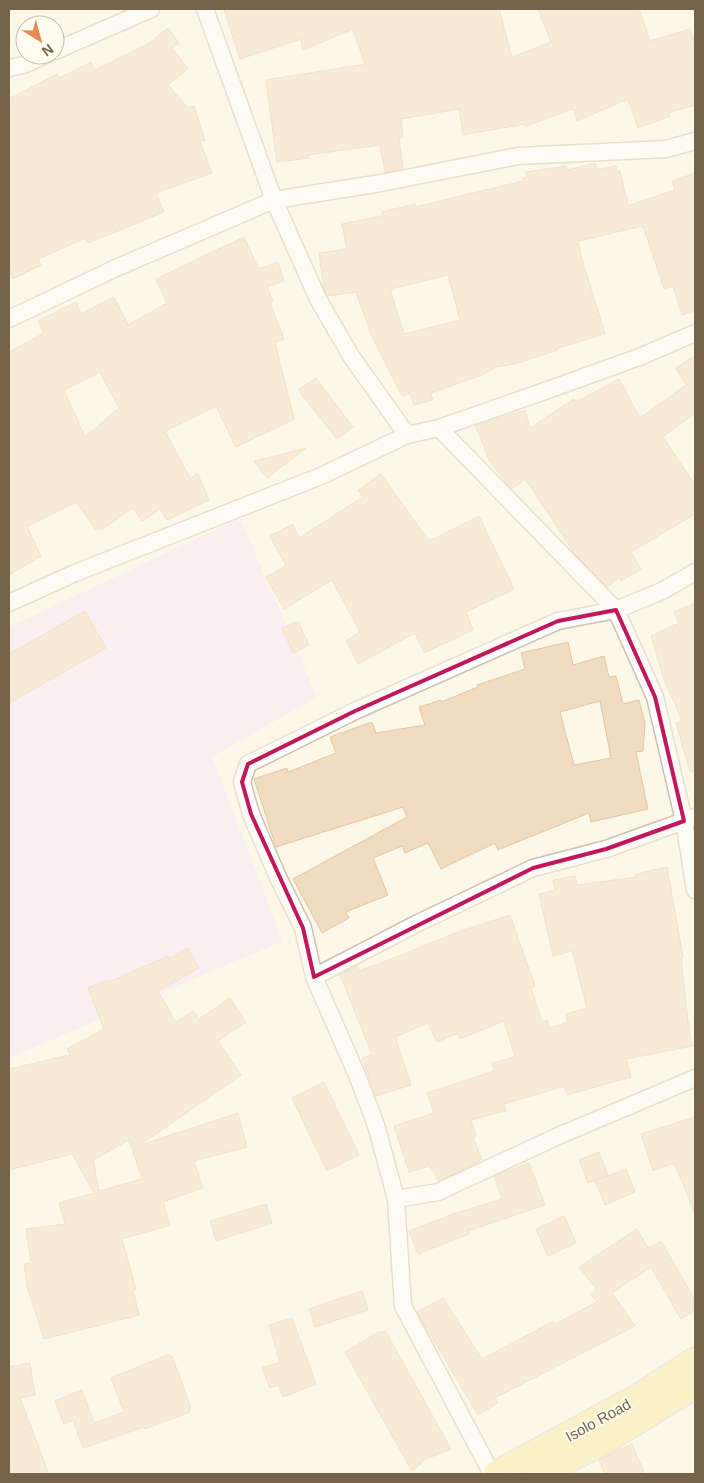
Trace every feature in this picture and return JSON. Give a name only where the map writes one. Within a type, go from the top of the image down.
[{"type":"main road","name":"Isolo Road","points":[[497,1474],[639,1397],[695,1361]]},
{"type":"main road","name":"Isolo Road","points":[[540,1474],[609,1438],[695,1385]]},
{"type":"street","points":[[65,47],[151,9]]},
{"type":"street","points":[[205,9],[274,200],[318,299],[351,356],[407,436]]},
{"type":"street","points":[[9,68],[23,65]]},
{"type":"street","points":[[9,319],[116,268],[274,200],[381,183],[518,156],[666,149],[695,141]]},
{"type":"street","points":[[9,602],[75,573],[321,476],[407,436],[439,428],[633,359],[695,333]]},
{"type":"street","points":[[439,428],[616,610],[655,697],[690,819],[695,890]]},
{"type":"street","points":[[492,1474],[403,1306],[396,1199],[376,1125],[353,1066],[314,977],[303,928],[277,876],[251,814],[242,782],[248,764],[355,711],[558,621],[616,610],[662,591],[695,572]]},
{"type":"street","points":[[314,977],[416,924],[533,868],[606,849],[690,819]]},
{"type":"street","points":[[396,1199],[438,1192],[556,1137],[695,1078]]},
{"type":"highlighted area","points":[[616,610],[655,697],[684,821],[606,849],[533,868],[314,977],[303,928],[251,814],[242,782],[248,764],[355,711],[558,621]]},
{"type":"shaded area","points":[[240,518],[317,697],[212,757],[283,941],[9,1058],[9,627]]},
{"type":"building","points":[[224,9],[499,9],[512,57],[551,42],[538,9],[639,9],[650,41],[690,29],[695,45],[695,105],[668,113],[670,116],[638,128],[628,99],[577,121],[573,109],[526,126],[525,124],[463,135],[459,109],[401,119],[403,137],[399,138],[403,168],[385,172],[380,145],[308,155],[309,158],[277,162],[266,80],[365,64],[353,29],[303,50],[301,39],[240,59]]},
{"type":"building","points":[[168,28],[179,43],[172,48],[188,69],[168,85],[188,108],[194,106],[205,140],[200,141],[212,173],[156,193],[164,212],[88,243],[86,238],[38,259],[41,265],[13,279],[9,269],[9,99],[57,74],[59,78],[91,62],[95,70],[148,44]]},
{"type":"building","points":[[595,163],[597,170],[616,166],[617,171],[620,171],[628,206],[675,190],[672,181],[695,173],[695,310],[682,315],[673,286],[664,289],[643,226],[578,241],[605,334],[558,348],[558,350],[515,364],[496,367],[482,375],[431,393],[433,400],[414,405],[410,393],[402,396],[372,337],[356,292],[328,296],[324,288],[319,253],[347,249],[342,224],[382,216],[382,212],[415,204],[415,207],[523,181],[523,178],[527,177],[526,172],[566,166],[567,170]],"holes":[[[448,275],[460,320],[404,334],[390,289]]]},
{"type":"building","points":[[244,237],[259,269],[278,262],[284,281],[267,287],[273,301],[270,303],[284,339],[275,342],[294,419],[236,447],[216,406],[165,431],[190,478],[198,474],[209,500],[167,520],[160,509],[142,521],[133,508],[101,530],[100,528],[96,530],[76,502],[27,527],[41,556],[9,575],[9,352],[44,333],[38,321],[76,302],[81,314],[114,297],[128,325],[167,303],[156,279]],"holes":[[[100,372],[119,408],[85,437],[64,390]]]},
{"type":"building","points":[[695,356],[695,413],[663,437],[695,485],[695,514],[631,552],[641,569],[621,581],[619,578],[607,587],[575,554],[525,479],[512,489],[505,481],[486,456],[488,455],[475,426],[525,410],[530,428],[574,399],[576,402],[619,379],[640,418],[686,385],[676,368]]},
{"type":"building","points":[[316,378],[353,427],[337,439],[298,390]]},
{"type":"building","points":[[306,448],[267,478],[254,461]]},
{"type":"building","points":[[381,474],[429,541],[479,516],[514,589],[466,612],[473,630],[424,653],[415,633],[358,664],[346,641],[360,632],[332,580],[284,609],[266,577],[286,566],[270,536],[293,524],[299,538],[363,497],[358,490]]},
{"type":"building","points":[[695,603],[695,771],[690,772],[676,723],[682,720],[664,680],[651,636],[679,623],[674,612]]},
{"type":"building","points":[[85,611],[106,648],[9,703],[9,654]]},
{"type":"building","points":[[298,621],[309,645],[293,653],[282,628]]},
{"type":"building","points":[[568,642],[573,665],[604,656],[609,677],[616,676],[623,704],[639,700],[645,723],[643,751],[636,752],[648,809],[591,822],[589,813],[498,850],[495,843],[441,869],[428,843],[405,853],[402,846],[373,858],[388,895],[346,912],[349,918],[322,933],[293,879],[407,817],[403,807],[276,847],[254,779],[287,768],[288,772],[336,753],[330,737],[372,722],[376,733],[425,725],[419,707],[441,700],[441,702],[478,687],[477,685],[525,669],[521,653]],"holes":[[[600,701],[611,758],[574,765],[560,712]]]},
{"type":"building","points":[[667,867],[683,957],[681,958],[692,1046],[626,1059],[631,1077],[567,1095],[565,1086],[504,1104],[506,1111],[471,1120],[476,1136],[473,1137],[482,1160],[439,1181],[430,1166],[409,1172],[394,1126],[434,1113],[427,1093],[494,1071],[492,1063],[515,1057],[504,1021],[460,1039],[458,1033],[437,1042],[428,1023],[395,1037],[411,1085],[376,1096],[362,1058],[372,1055],[340,975],[357,966],[359,971],[374,966],[458,932],[510,915],[535,986],[531,988],[542,1022],[547,1020],[550,1028],[568,1022],[566,1014],[587,1008],[572,951],[553,956],[539,894],[555,890],[553,880],[575,876],[577,885],[636,877],[636,874]]},
{"type":"building","points":[[188,948],[199,968],[158,991],[176,1022],[193,1011],[199,1019],[230,998],[246,1022],[218,1041],[241,1075],[140,1145],[238,1113],[247,1147],[194,1161],[203,1188],[163,1202],[170,1225],[122,1239],[136,1289],[133,1290],[139,1315],[44,1339],[27,1287],[24,1264],[31,1263],[26,1229],[65,1224],[59,1203],[94,1193],[72,1154],[9,1170],[9,1069],[70,1055],[67,1049],[104,1029],[88,988],[108,980],[109,982],[168,956],[169,959]],"holes":[[[129,1140],[142,1179],[99,1191],[93,1160]]]},
{"type":"building","points":[[324,1082],[359,1155],[327,1171],[292,1098]]},
{"type":"building","points":[[695,1117],[695,1213],[674,1163],[653,1171],[641,1134]]},
{"type":"building","points":[[599,1152],[608,1175],[588,1183],[579,1160]]},
{"type":"building","points":[[529,1163],[545,1205],[468,1231],[469,1234],[418,1254],[409,1231],[456,1213],[502,1199],[494,1177]]},
{"type":"building","points":[[626,1169],[635,1192],[605,1205],[595,1181]]},
{"type":"building","points":[[266,1204],[272,1223],[216,1241],[210,1221]]},
{"type":"building","points":[[564,1216],[576,1243],[548,1256],[536,1229]]},
{"type":"building","points":[[637,1229],[648,1248],[661,1241],[695,1300],[695,1310],[681,1319],[651,1267],[612,1293],[635,1326],[495,1398],[498,1403],[478,1415],[417,1312],[443,1298],[482,1359],[554,1321],[555,1324],[597,1302],[591,1294],[597,1290],[579,1267]]},
{"type":"building","points":[[362,1291],[368,1310],[315,1327],[309,1309]]},
{"type":"building","points":[[292,1318],[316,1384],[283,1397],[278,1385],[270,1388],[262,1368],[280,1362],[269,1325]]},
{"type":"building","points":[[379,1332],[386,1332],[451,1449],[426,1459],[412,1471],[345,1352]]},
{"type":"building","points":[[169,1354],[170,1357],[172,1356],[190,1405],[190,1412],[145,1429],[144,1427],[83,1448],[73,1420],[64,1424],[55,1401],[82,1390],[94,1423],[124,1412],[111,1378]]},
{"type":"building","points":[[30,1363],[35,1395],[20,1398],[49,1474],[12,1474],[9,1466],[9,1367]]},
{"type":"building","points":[[632,1444],[645,1474],[605,1474],[599,1460]]}]
